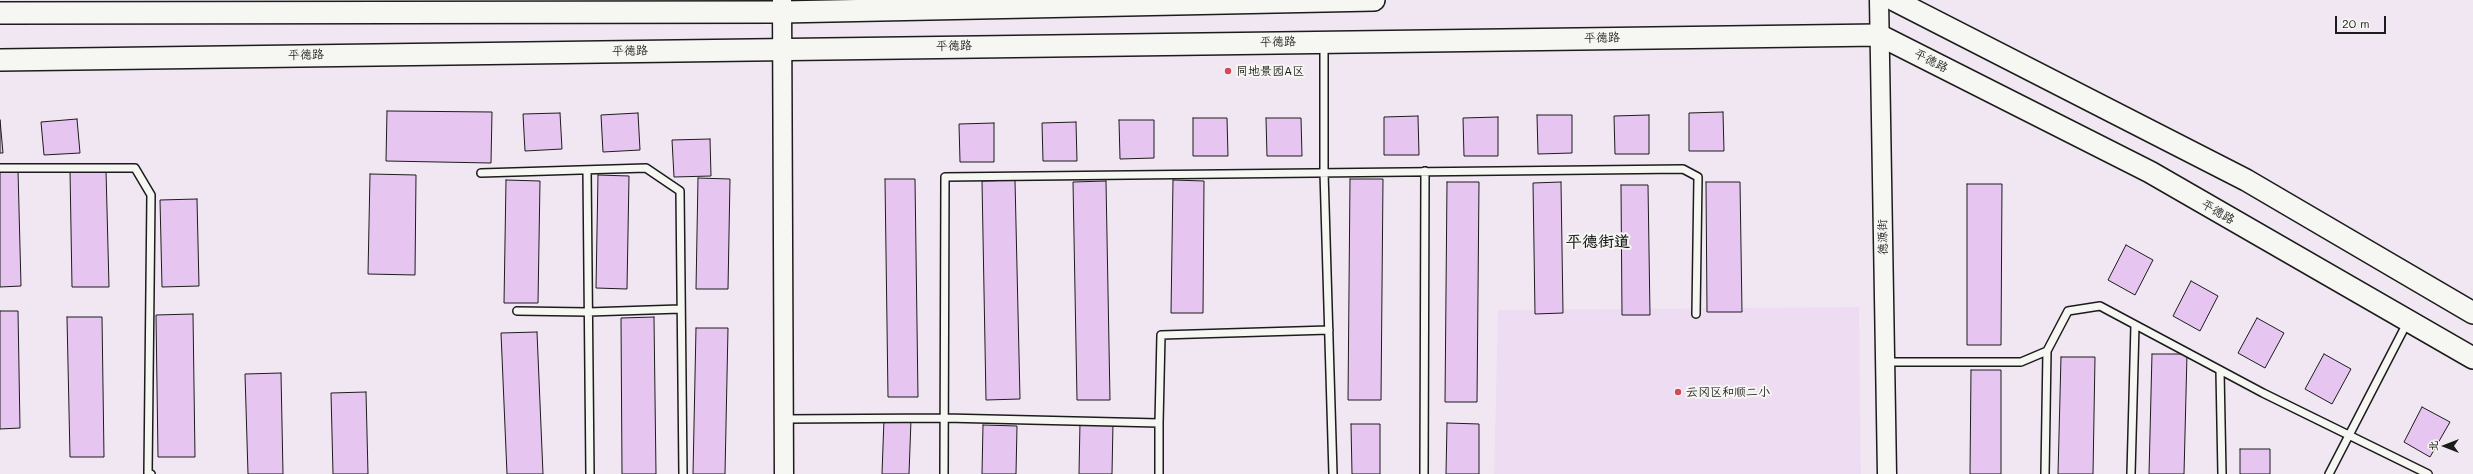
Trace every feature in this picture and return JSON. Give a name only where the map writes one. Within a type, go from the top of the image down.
[{"type":"main road","points":[[0,13],[1374,0]]},
{"type":"main road","points":[[1894,0],[2246,180],[2473,313]]},
{"type":"main road","name":"平德路","points":[[0,60],[1879,35],[2150,172],[2473,358]]},
{"type":"street","name":"德源街","points":[[1879,0],[1887,474]]},
{"type":"street","points":[[782,6],[784,474]]},
{"type":"lane","points":[[1324,42],[1324,172],[1333,474]]},
{"type":"lane","points":[[0,168],[135,168],[151,195],[148,473],[151,474]]},
{"type":"lane","points":[[481,173],[646,168],[680,191],[680,309],[683,474]]},
{"type":"lane","points":[[944,474],[945,177],[1683,169],[1698,177],[1696,314]]},
{"type":"lane","points":[[587,170],[590,474]]},
{"type":"lane","points":[[1424,474],[1425,171]]},
{"type":"lane","points":[[2045,474],[2047,351],[2068,311],[2100,306],[2220,370],[2428,474]]},
{"type":"lane","points":[[517,311],[588,312],[680,309]]},
{"type":"lane","points":[[2330,474],[2408,321]]},
{"type":"lane","points":[[2131,474],[2135,325]]},
{"type":"lane","points":[[1159,474],[1161,335],[1329,330]]},
{"type":"lane","points":[[1885,362],[2021,362],[2047,351]]},
{"type":"lane","points":[[2220,370],[2222,474]]},
{"type":"lane","points":[[784,419],[945,418],[1159,423]]},
{"type":"shaded area","name":"云冈区和顺二小","points":[[1859,307],[1861,474],[1494,474],[1498,310]]},
{"type":"building","points":[[387,111],[492,112],[491,163],[386,161]]},
{"type":"building","points":[[1723,112],[1724,151],[1689,151],[1689,113]]},
{"type":"building","points":[[560,113],[562,149],[525,151],[523,114]]},
{"type":"building","points":[[638,113],[640,150],[603,152],[601,115]]},
{"type":"building","points":[[1537,115],[1572,115],[1572,153],[1538,154]]},
{"type":"building","points":[[1649,115],[1649,154],[1615,154],[1614,116]]},
{"type":"building","points":[[1418,116],[1419,155],[1384,155],[1384,117]]},
{"type":"building","points":[[1498,117],[1498,156],[1464,156],[1463,118]]},
{"type":"building","points":[[1193,118],[1227,118],[1228,156],[1193,156]]},
{"type":"building","points":[[1266,118],[1301,118],[1302,156],[1267,156]]},
{"type":"building","points":[[77,119],[80,153],[44,155],[41,122]]},
{"type":"building","points":[[0,120],[3,153],[0,153]]},
{"type":"building","points":[[1119,120],[1154,120],[1154,158],[1120,159]]},
{"type":"building","points":[[1076,122],[1077,161],[1043,161],[1042,123]]},
{"type":"building","points":[[994,123],[994,162],[960,162],[959,124]]},
{"type":"building","points":[[710,139],[711,176],[674,177],[672,140]]},
{"type":"building","points":[[0,170],[18,170],[21,286],[0,287]]},
{"type":"building","points":[[106,170],[109,287],[72,287],[70,171]]},
{"type":"building","points":[[370,174],[416,175],[415,275],[368,274]]},
{"type":"building","points":[[598,175],[629,176],[627,289],[596,288]]},
{"type":"building","points":[[698,178],[730,179],[728,289],[696,289]]},
{"type":"building","points":[[885,179],[915,179],[918,397],[888,397]]},
{"type":"building","points":[[1350,179],[1383,179],[1381,400],[1348,400]]},
{"type":"building","points":[[506,180],[540,181],[538,303],[504,303]]},
{"type":"building","points":[[1015,180],[1020,399],[986,400],[982,181]]},
{"type":"building","points":[[1173,180],[1204,181],[1203,313],[1171,313]]},
{"type":"building","points":[[1106,181],[1110,400],[1077,400],[1073,182]]},
{"type":"building","points":[[1447,182],[1479,182],[1477,402],[1445,402]]},
{"type":"building","points":[[1561,182],[1563,313],[1535,314],[1533,183]]},
{"type":"building","points":[[1706,182],[1740,182],[1742,312],[1707,312]]},
{"type":"building","points":[[1967,184],[2002,184],[2001,345],[1967,345]]},
{"type":"building","points":[[1621,185],[1648,185],[1650,315],[1622,315]]},
{"type":"building","points":[[197,199],[199,286],[162,287],[160,200]]},
{"type":"building","points":[[2126,245],[2153,260],[2135,295],[2108,280]]},
{"type":"building","points":[[2191,281],[2218,296],[2200,331],[2173,316]]},
{"type":"building","points":[[0,311],[18,311],[20,428],[0,429]]},
{"type":"building","points":[[193,314],[195,457],[158,457],[156,315]]},
{"type":"building","points":[[67,317],[102,317],[104,457],[70,457]]},
{"type":"building","points":[[654,317],[656,474],[622,474],[621,318]]},
{"type":"building","points":[[2257,318],[2284,333],[2265,368],[2238,353]]},
{"type":"building","points":[[696,328],[728,328],[725,474],[693,474]]},
{"type":"building","points":[[537,332],[543,474],[507,474],[501,333]]},
{"type":"building","points":[[2152,354],[2187,354],[2184,474],[2149,474]]},
{"type":"building","points":[[2324,354],[2351,369],[2332,404],[2305,389]]},
{"type":"building","points":[[2061,357],[2095,357],[2093,474],[2058,474]]},
{"type":"building","points":[[1971,370],[2001,370],[2001,474],[1970,474]]},
{"type":"building","points":[[281,373],[283,474],[248,474],[245,374]]},
{"type":"building","points":[[366,392],[368,474],[333,474],[331,393]]},
{"type":"building","points":[[2422,407],[2450,422],[2430,457],[2404,442]]},
{"type":"building","points":[[884,419],[911,420],[909,474],[882,474]]},
{"type":"building","points":[[1080,422],[1113,422],[1112,474],[1079,474]]},
{"type":"building","points":[[1447,423],[1479,424],[1479,474],[1446,474]]},
{"type":"building","points":[[1351,424],[1380,424],[1380,474],[1352,474]]},
{"type":"building","points":[[983,425],[1017,426],[1016,474],[982,474]]},
{"type":"building","points":[[2240,449],[2270,449],[2270,474],[2240,474]]},
{"type":"place","name":"同地景园A区","points":[[1228,71]]},
{"type":"place","name":"云冈区和顺二小","points":[[1678,392]]},
{"type":"district","name":"平德街道","points":[[1598,242]]}]
